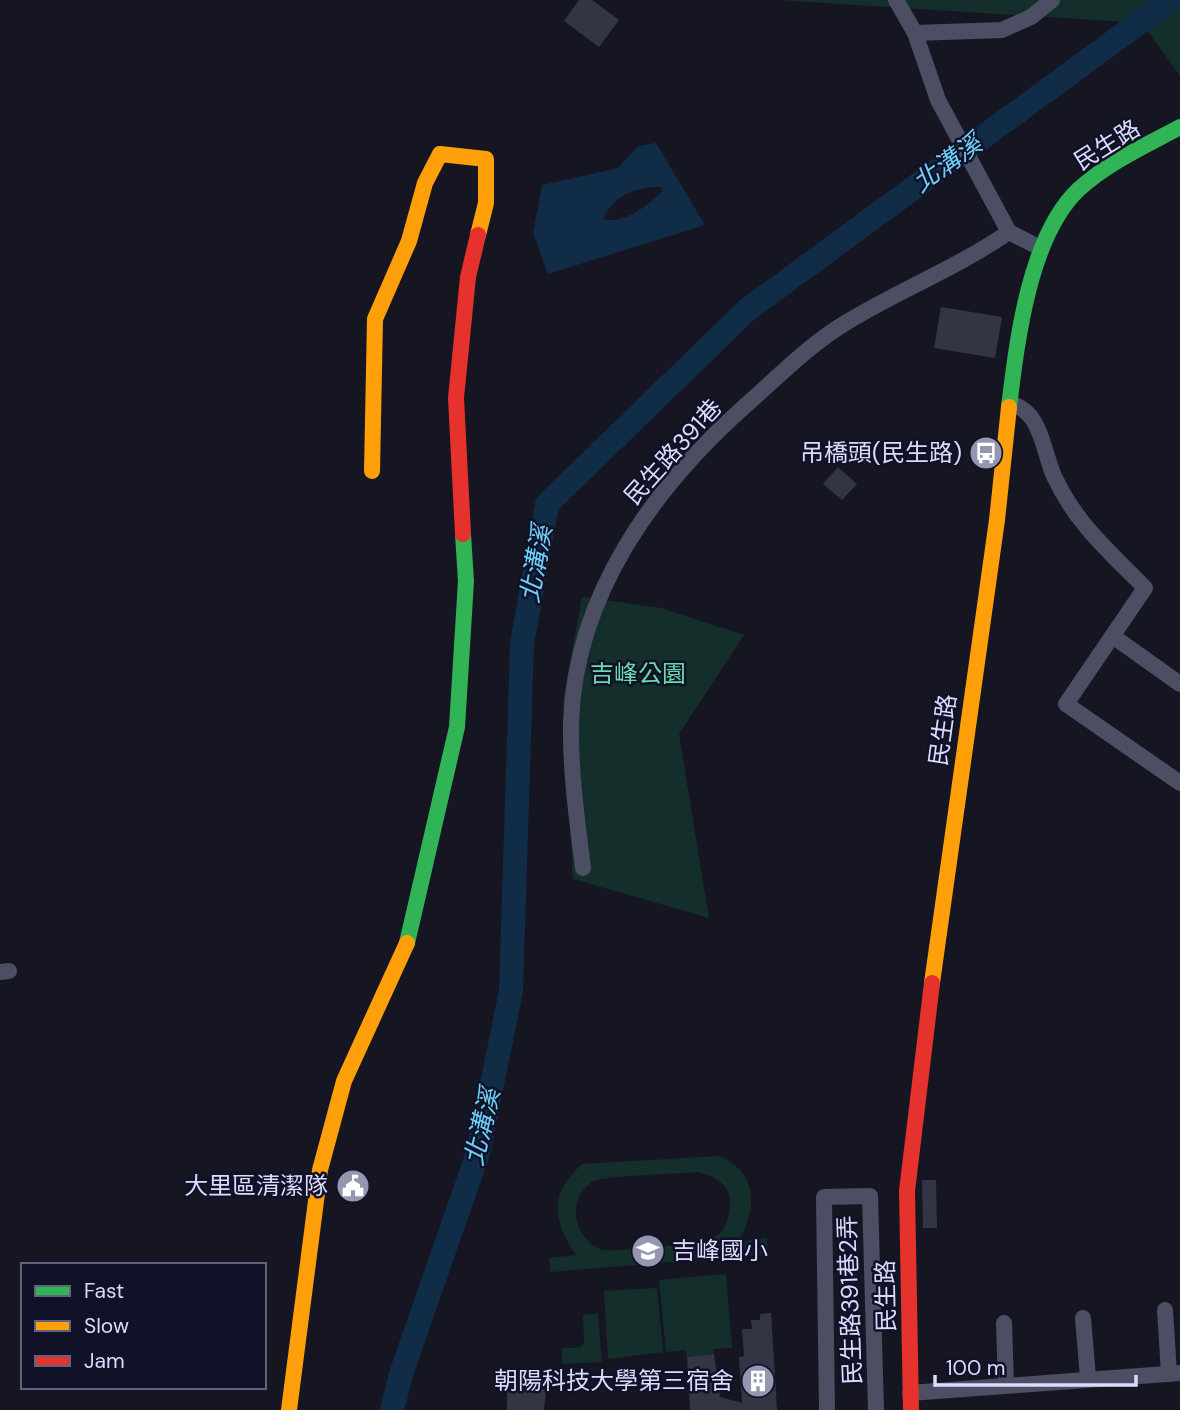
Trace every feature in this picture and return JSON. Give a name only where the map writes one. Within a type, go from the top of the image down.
[{"type":"street","points":[[896,0],[915,33],[941,106],[1009,232],[1041,248]]},
{"type":"street","points":[[915,33],[1002,30],[1031,18],[1052,0]]},
{"type":"street","name":"民生路","points":[[910,1402],[907,1191],[915,1105],[997,520],[1009,403],[1034,265],[1046,235],[1077,191],[1112,163],[1180,127]]},
{"type":"street","points":[[289,1410],[320,1170],[344,1081],[411,935],[457,726],[466,581],[456,398],[467,277],[485,203],[486,159],[440,154],[425,183],[409,241],[374,319],[372,471]]},
{"type":"street","name":"民生路391巷","points":[[583,868],[573,794],[571,720],[578,668],[590,617],[645,513],[715,433],[845,323],[1009,232]]},
{"type":"street","points":[[1009,403],[1023,407],[1035,421],[1054,475],[1074,515],[1146,589],[1066,704],[1180,783]]},
{"type":"street","points":[[1114,637],[1180,684]]},
{"type":"street","name":"民生路391巷2弄","points":[[827,1410],[824,1197],[870,1196],[876,1410]]},
{"type":"street","points":[[910,1402],[1006,1385],[1174,1374],[1165,1310]]},
{"type":"street","points":[[1083,1318],[1088,1378]]},
{"type":"street","points":[[1004,1323],[1006,1385]]},
{"type":"green space","points":[[778,0],[1180,0],[1180,76],[1142,23]]},
{"type":"green space","name":"吉峰公園","points":[[582,597],[661,608],[744,635],[679,734],[709,918],[573,879],[563,701]]},
{"type":"green space","points":[[719,1156],[742,1172],[751,1193],[749,1216],[739,1242],[767,1238],[768,1254],[550,1272],[549,1258],[576,1255],[562,1230],[558,1208],[563,1186],[582,1164]],"holes":[[[698,1172],[715,1179],[724,1186],[729,1196],[729,1214],[725,1226],[711,1239],[602,1250],[592,1245],[579,1228],[576,1219],[578,1199],[592,1182],[625,1176]]]},
{"type":"green space","points":[[726,1274],[732,1348],[713,1349],[714,1354],[687,1357],[686,1350],[666,1352],[659,1280]]},
{"type":"green space","points":[[657,1288],[663,1352],[608,1359],[604,1291]]},
{"type":"green space","points":[[598,1313],[602,1362],[562,1364],[562,1348],[579,1348],[584,1343],[583,1315]]},
{"type":"water","points":[[656,143],[705,225],[548,274],[533,233],[542,185],[618,168],[638,146]],"holes":[[[652,187],[661,187],[662,192],[627,217],[603,219],[613,204],[627,194]]]},
{"type":"building","points":[[579,0],[592,0],[619,20],[599,47],[564,21]]},
{"type":"building","points":[[941,307],[1002,317],[995,358],[934,348]]},
{"type":"building","points":[[838,467],[857,484],[842,500],[823,484]]},
{"type":"building","points":[[922,1180],[936,1180],[937,1228],[923,1228]]},
{"type":"building","name":"朝陽科技大學第三宿舍","points":[[771,1313],[777,1410],[690,1410],[687,1357],[714,1354],[720,1397],[742,1403],[739,1357],[744,1356],[742,1329],[752,1329],[751,1320],[760,1320],[760,1314]]},
{"type":"building","points":[[507,1372],[544,1372],[544,1410],[507,1410]]},
{"type":"waterway","name":"北溝溪","points":[[392,1410],[401,1374],[478,1153],[511,991],[522,644],[547,504],[747,310],[1170,0]]},
{"type":"traffic: fast","points":[[1009,407],[1028,291],[1048,234],[1062,209],[1079,189],[1103,171],[1180,127]]},
{"type":"traffic: fast","points":[[407,943],[457,727],[466,581],[463,534]]},
{"type":"traffic: slow","points":[[372,471],[375,319],[409,241],[425,183],[440,154],[486,159],[486,203],[478,235]]},
{"type":"traffic: slow","points":[[932,983],[997,520],[1009,407]]},
{"type":"traffic: slow","points":[[289,1410],[320,1170],[344,1081],[407,943]]},
{"type":"traffic: jam","points":[[463,534],[456,398],[468,277],[478,235]]},
{"type":"traffic: jam","points":[[911,1410],[907,1191],[932,983]]},
{"type":"place","name":"吊橋頭(民生路)","points":[[986,453]]},
{"type":"place","name":"大里區清潔隊","points":[[353,1186]]},
{"type":"place","name":"吉峰國小","points":[[648,1251]]},
{"type":"place","name":"朝陽科技大學第三宿舍","points":[[758,1381]]}]
